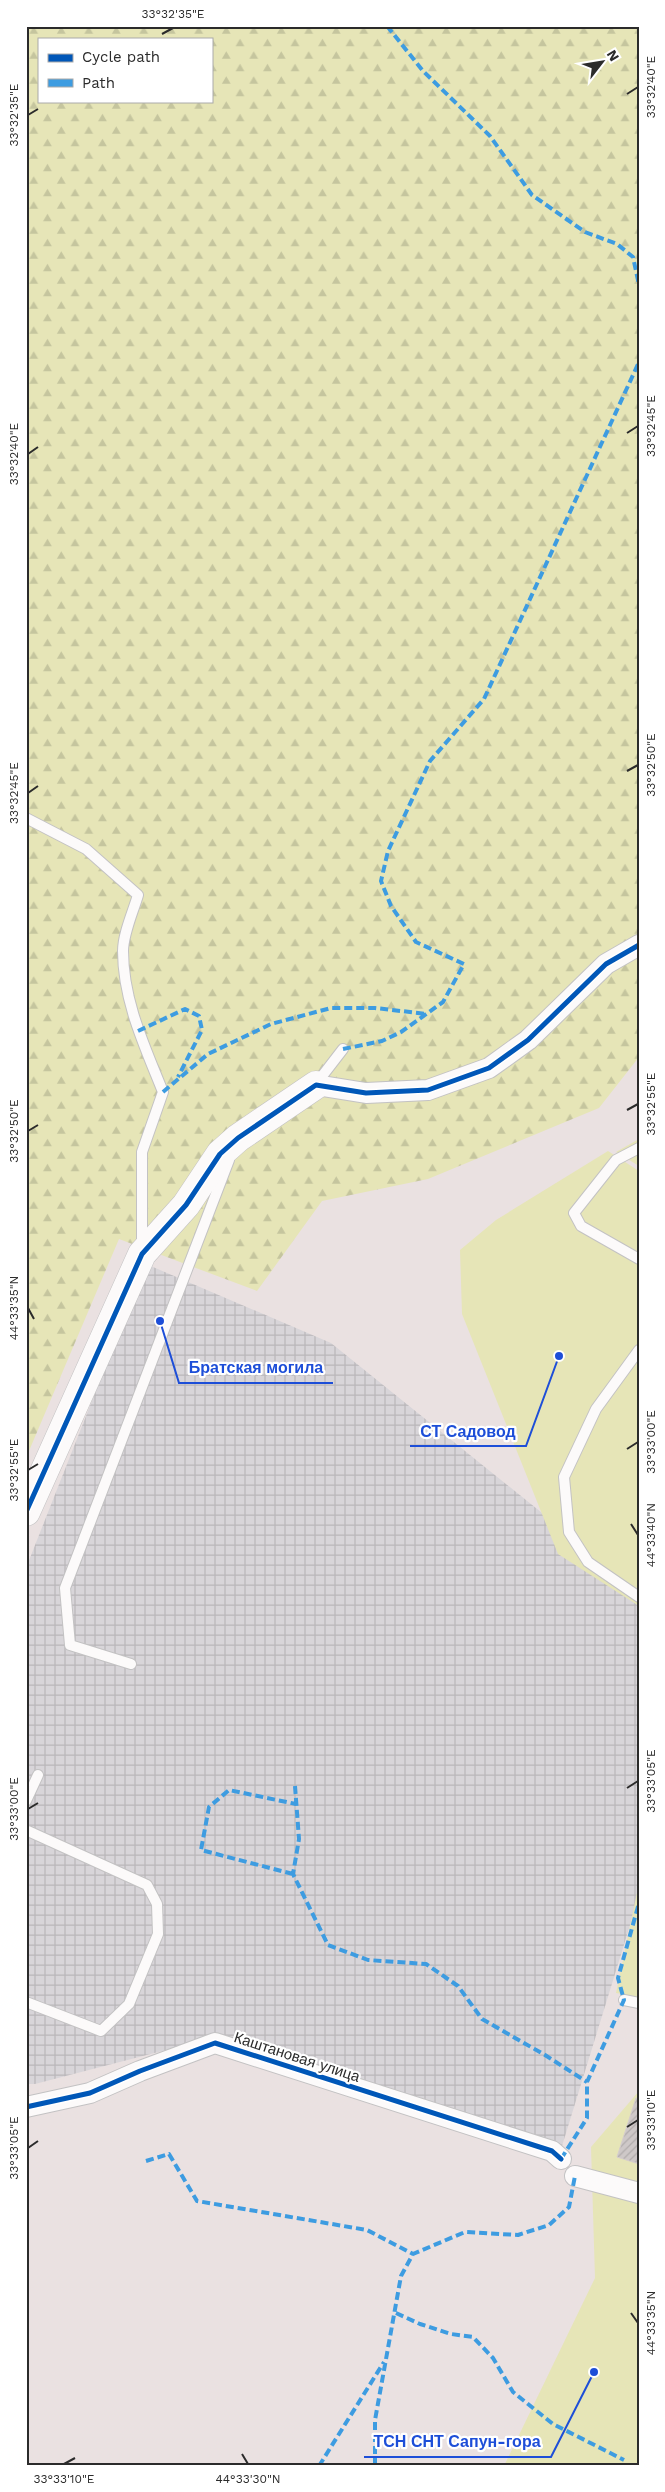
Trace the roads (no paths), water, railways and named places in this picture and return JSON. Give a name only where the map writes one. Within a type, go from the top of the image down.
[{"type":"street","points":[[26,1512],[142,1254],[186,1205],[220,1154],[238,1138],[316,1085],[366,1093],[428,1090],[489,1068],[528,1040],[606,964],[639,946]]},
{"type":"street","name":"Каштановая улица","points":[[26,2107],[90,2093],[140,2071],[215,2043],[552,2151],[561,2159]]},
{"type":"street","name":"Каштановая улица","points":[[575,2176],[639,2193]]},
{"type":"lane","points":[[26,818],[86,849],[138,895],[123,949],[127,991],[138,1031],[163,1092],[142,1152],[142,1254]]},
{"type":"lane","points":[[316,1085],[343,1048]]},
{"type":"lane","points":[[131,1664],[70,1645],[65,1588],[238,1138]]},
{"type":"lane","points":[[639,1148],[616,1160],[574,1213],[581,1226],[639,1259]]},
{"type":"lane","points":[[639,1350],[596,1409],[564,1477],[569,1532],[588,1562],[639,1597]]},
{"type":"lane","points":[[26,1801],[38,1775]]},
{"type":"lane","points":[[26,2002],[101,2031],[129,2004],[158,1934],[157,1904],[147,1886],[27,1829]]},
{"type":"lane","points":[[624,2000],[639,2003]]},
{"type":"lane","name":"Каштановая улица","points":[[561,2159],[575,2176]]},
{"type":"place","name":"Братская могила","points":[[160,1321]]},
{"type":"place","name":"СТ Садовод","points":[[559,1356]]},
{"type":"place","name":"ТСН СНТ Сапун-гора","points":[[594,2372]]}]
